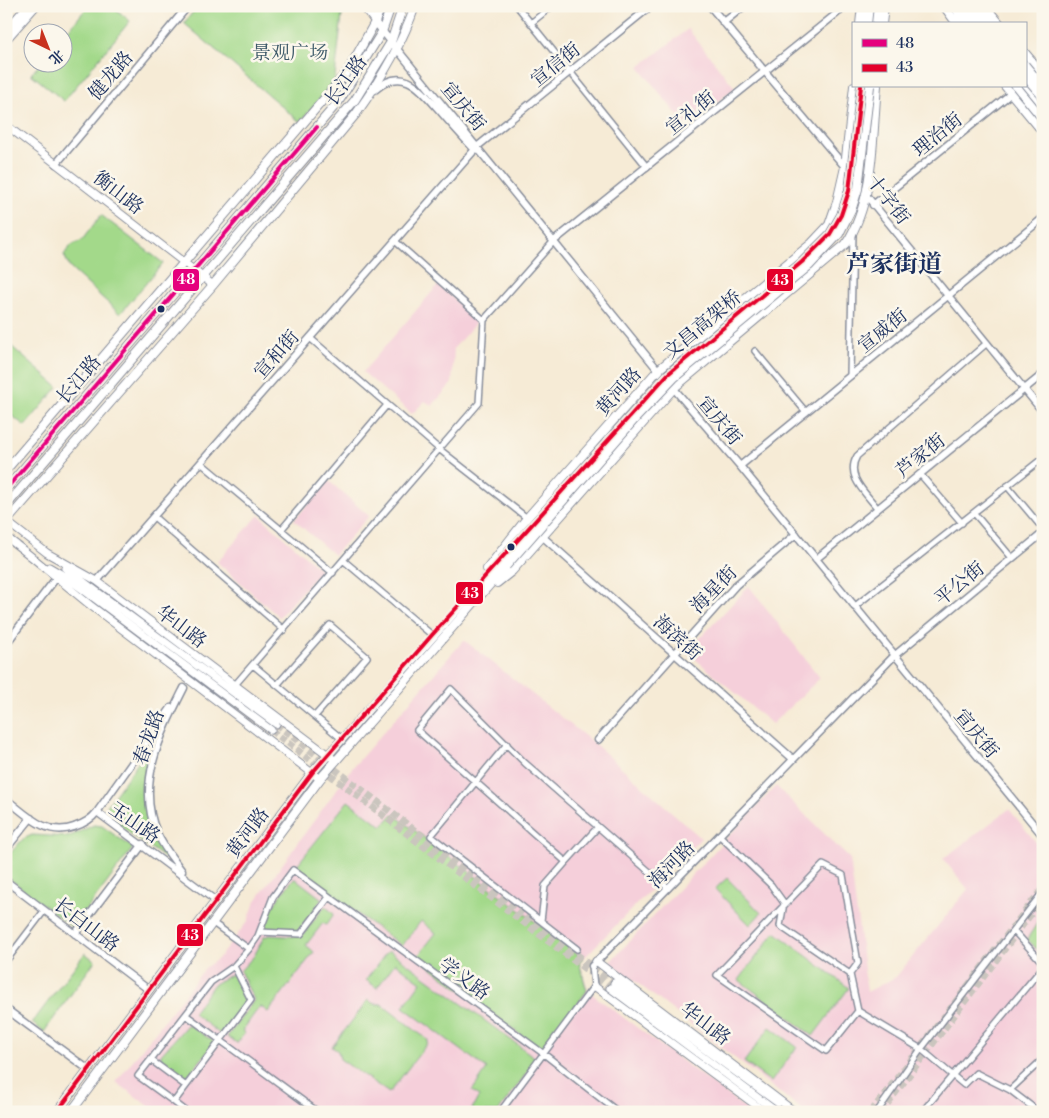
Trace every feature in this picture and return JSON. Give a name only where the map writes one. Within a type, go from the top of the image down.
[{"type":"main road","points":[[6,30],[27,6]]},
{"type":"main road","points":[[6,40],[36,6]]},
{"type":"main road","points":[[363,6],[375,22]]},
{"type":"main road","points":[[6,470],[348,71],[375,22],[381,6]]},
{"type":"main road","name":"长江路","points":[[6,489],[339,101],[382,32],[392,6]]},
{"type":"main road","name":"长江路","points":[[6,506],[355,100],[390,42],[403,6]]},
{"type":"main road","points":[[6,522],[213,285],[356,114],[372,92],[396,50],[415,6]]},
{"type":"main road","points":[[860,22],[862,6]]},
{"type":"main road","points":[[867,22],[868,6]]},
{"type":"main road","points":[[876,22],[878,6]]},
{"type":"main road","points":[[882,22],[884,6]]},
{"type":"main road","points":[[944,6],[956,22]]},
{"type":"main road","points":[[955,6],[965,22]]},
{"type":"main road","points":[[959,6],[972,22]]},
{"type":"main road","points":[[969,6],[981,22]]},
{"type":"main road","points":[[975,6],[990,22]]},
{"type":"main road","points":[[985,6],[998,22]]},
{"type":"main road","points":[[1026,54],[1042,70]]},
{"type":"main road","points":[[1026,67],[1043,87]]},
{"type":"main road","points":[[1026,77],[1043,97]]},
{"type":"main road","points":[[1026,87],[1043,108]]},
{"type":"main road","name":"黄河路","points":[[57,1112],[312,773],[478,583],[495,556],[526,518],[658,370],[812,243],[830,225],[845,167],[854,88]]},
{"type":"main road","name":"文昌高架桥","points":[[504,563],[668,374],[802,262],[830,234],[841,214],[849,191],[861,88]]},
{"type":"main road","name":"文昌高架桥","points":[[504,563],[669,383],[809,266],[840,234],[858,189],[870,88]]},
{"type":"main road","name":"黄河路","points":[[71,1112],[336,760],[487,591],[512,571],[674,388],[846,244],[853,233],[866,196],[877,88]]},
{"type":"main road","points":[[1006,88],[1043,132]]},
{"type":"main road","points":[[1019,88],[1043,120]]},
{"type":"main road","name":"衡山路","points":[[6,125],[213,285]]},
{"type":"main road","name":"华山路","points":[[6,522],[47,553],[97,582],[234,686],[336,760]]},
{"type":"main road","name":"华山路","points":[[6,537],[40,561],[56,578],[320,779]]},
{"type":"main road","points":[[47,553],[276,724]]},
{"type":"main road","points":[[40,561],[66,577],[271,730]]},
{"type":"main road","name":"黄河路","points":[[478,583],[504,563]]},
{"type":"main road","name":"黄河路","points":[[487,591],[504,563]]},
{"type":"main road","name":"华山路","points":[[594,964],[795,1112]]},
{"type":"main road","name":"华山路","points":[[778,1112],[612,985],[790,1112]]},
{"type":"main road","points":[[594,986],[765,1112]]},
{"type":"street","points":[[517,6],[571,70],[647,167]]},
{"type":"street","points":[[531,23],[552,6]]},
{"type":"street","name":"宣信街","points":[[476,148],[651,6]]},
{"type":"street","name":"十字街","points":[[710,6],[845,167],[866,196],[1043,412]]},
{"type":"street","points":[[724,23],[744,6]]},
{"type":"street","name":"宣礼街","points":[[554,241],[846,6]]},
{"type":"street","name":"健龙路","points":[[56,164],[184,8]]},
{"type":"street","name":"宣庆街","points":[[375,22],[658,370],[740,466],[1043,836]]},
{"type":"street","points":[[1026,80],[1042,70]]},
{"type":"street","points":[[372,92],[384,82],[398,79],[416,85],[476,148]]},
{"type":"street","name":"理治街","points":[[873,204],[1016,88]]},
{"type":"street","name":"宣和街","points":[[97,582],[476,148]]},
{"type":"street","name":"宣威街","points":[[740,466],[1043,218]]},
{"type":"street","points":[[850,376],[853,233]]},
{"type":"street","points":[[395,241],[484,320]]},
{"type":"street","points":[[234,686],[479,402],[484,320],[554,241]]},
{"type":"street","points":[[310,338],[438,449],[526,518]]},
{"type":"street","points":[[878,509],[852,475],[852,465],[857,456],[987,343]]},
{"type":"street","points":[[755,351],[806,412]]},
{"type":"street","name":"芦家街","points":[[816,559],[1043,374]]},
{"type":"street","points":[[281,530],[387,405]]},
{"type":"street","points":[[854,607],[1043,458]]},
{"type":"street","points":[[201,463],[333,573]]},
{"type":"street","points":[[920,474],[962,523]]},
{"type":"street","points":[[1008,486],[1043,528]]},
{"type":"street","points":[[974,513],[1012,558]]},
{"type":"street","points":[[154,517],[284,630]]},
{"type":"street","name":"平公街","points":[[894,656],[1043,533]]},
{"type":"street","name":"海星街","points":[[598,740],[736,585],[796,534]]},
{"type":"street","name":"海滨街","points":[[543,536],[794,759]]},
{"type":"street","points":[[343,560],[432,635]]},
{"type":"street","points":[[6,644],[56,578]]},
{"type":"street","points":[[277,685],[330,625],[367,657],[315,716]]},
{"type":"street","name":"海河路","points":[[594,964],[894,656]]},
{"type":"street","points":[[252,666],[342,738]]},
{"type":"street","points":[[97,812],[190,680]]},
{"type":"street","name":"春龙路","points":[[184,688],[168,720],[154,755],[149,804],[157,835],[187,878]]},
{"type":"street","points":[[566,862],[417,730],[451,689],[507,744],[668,888]]},
{"type":"street","points":[[507,744],[476,784],[431,836],[577,948]]},
{"type":"street","name":"玉山路","points":[[6,799],[44,827],[58,830],[82,824],[97,812],[143,844],[216,901]]},
{"type":"street","points":[[6,849],[31,818]]},
{"type":"street","points":[[541,921],[545,886],[598,827]]},
{"type":"street","points":[[720,835],[771,885],[784,903],[780,926],[850,974],[858,1011],[921,1049],[964,1085],[976,1073],[1010,1090],[1039,1112]]},
{"type":"street","points":[[75,934],[143,844]]},
{"type":"street","points":[[850,974],[858,963],[843,875],[823,865],[784,903],[717,975],[826,1051],[858,1011]]},
{"type":"street","name":"学义路","points":[[260,932],[270,904],[293,870],[544,1054],[618,1112]]},
{"type":"street","name":"长白山路","points":[[6,881],[149,990]]},
{"type":"street","points":[[877,1112],[921,1049],[1043,892]]},
{"type":"street","points":[[187,1112],[138,1076],[211,982],[234,966],[249,949],[260,932],[301,934],[329,897]]},
{"type":"street","points":[[1037,900],[1043,908]]},
{"type":"street","points":[[6,961],[44,910]]},
{"type":"street","points":[[213,923],[249,949]]},
{"type":"street","points":[[1014,931],[1043,963]]},
{"type":"street","points":[[500,1112],[594,986],[594,964]]},
{"type":"street","points":[[174,1102],[251,1000],[234,966]]},
{"type":"street","points":[[922,1112],[1043,967]]},
{"type":"street","points":[[6,1009],[88,1070]]},
{"type":"street","points":[[186,1015],[318,1112]]},
{"type":"street","points":[[1010,1090],[1043,1059]]},
{"type":"street","points":[[151,1060],[186,1086]]},
{"type":"shaded area","points":[[688,29],[735,88],[686,126],[639,67]]},
{"type":"shaded area","points":[[438,285],[478,320],[454,348],[452,383],[432,406],[425,401],[412,414],[363,372]]},
{"type":"shaded area","points":[[329,481],[369,516],[334,555],[294,520]]},
{"type":"shaded area","points":[[259,515],[321,570],[279,617],[217,562]]},
{"type":"shaded area","points":[[749,586],[820,678],[772,724],[687,652]]},
{"type":"shaded area","points":[[464,640],[595,744],[701,838],[580,962],[588,991],[750,1112],[157,1112],[116,1082],[206,967],[218,959],[248,921],[255,902],[353,767]]},
{"type":"shaded area","points":[[776,786],[850,859],[867,992],[896,977],[968,889],[943,859],[1009,809],[1043,851],[1043,1112],[805,1112],[610,962]]},
{"type":"green space","points":[[88,6],[112,6],[130,21],[64,101],[31,74],[33,72],[72,72],[72,26]]},
{"type":"green space","name":"景观广场","points":[[198,6],[343,6],[335,77],[331,86],[300,122],[184,23]]},
{"type":"green space","points":[[101,215],[163,263],[120,314],[70,268],[64,255],[70,246],[82,240]]},
{"type":"green space","points":[[6,346],[11,346],[58,387],[25,426],[6,411]]},
{"type":"green space","points":[[148,749],[150,751],[145,793],[146,805],[153,828],[167,855],[165,858],[123,828],[115,820],[107,806]]},
{"type":"green space","points":[[348,801],[382,826],[393,814],[583,958],[579,962],[587,991],[542,1051],[417,957],[436,933],[421,921],[402,946],[296,869],[293,870]]},
{"type":"green space","points":[[94,825],[102,826],[133,848],[73,928],[6,876],[6,858],[23,839],[32,835],[68,837]]},
{"type":"green space","points":[[727,878],[761,913],[750,925],[715,889]]},
{"type":"green space","points":[[293,879],[296,879],[322,899],[298,931],[270,930],[266,927],[269,914]]},
{"type":"green space","points":[[325,906],[334,914],[326,925],[323,923],[306,945],[314,952],[268,1012],[260,1006],[242,1031],[245,1033],[237,1043],[227,1037],[254,1000],[240,971],[254,956],[264,937],[269,935],[301,937]]},
{"type":"green space","points":[[1043,914],[1043,956],[1027,939]]},
{"type":"green space","points":[[775,932],[849,988],[813,1036],[739,980]]},
{"type":"green space","points":[[390,951],[537,1059],[498,1112],[476,1112],[472,1109],[479,1096],[472,1091],[487,1069],[403,1007],[421,982],[395,963],[377,988],[366,980],[386,953]]},
{"type":"green space","points":[[85,953],[95,961],[44,1032],[32,1023]]},
{"type":"green space","points":[[232,974],[236,976],[246,1000],[220,1034],[193,1013],[214,984]]},
{"type":"green space","points":[[368,1000],[374,1004],[381,1004],[428,1040],[427,1044],[389,1093],[340,1059],[338,1051],[332,1047]]},
{"type":"green space","points":[[187,1025],[213,1041],[214,1044],[186,1078],[161,1060],[161,1055]]},
{"type":"green space","points":[[770,1027],[797,1047],[771,1082],[744,1062]]},
{"type":"tunnel","points":[[276,724],[614,983]]},
{"type":"tunnel","points":[[271,730],[610,988]]},
{"type":"tunnel","points":[[871,1112],[1043,888]]},
{"type":"tunnel","points":[[881,1112],[1043,898]]},
{"type":"transit line","name":"43","points":[[57,1112],[312,773],[432,635],[668,374],[802,262],[830,234],[841,215],[849,191],[861,88]]},
{"type":"transit line","name":"48","points":[[6,489],[317,127]]},
{"type":"district","name":"芦家街道","points":[[894,264]]}]
